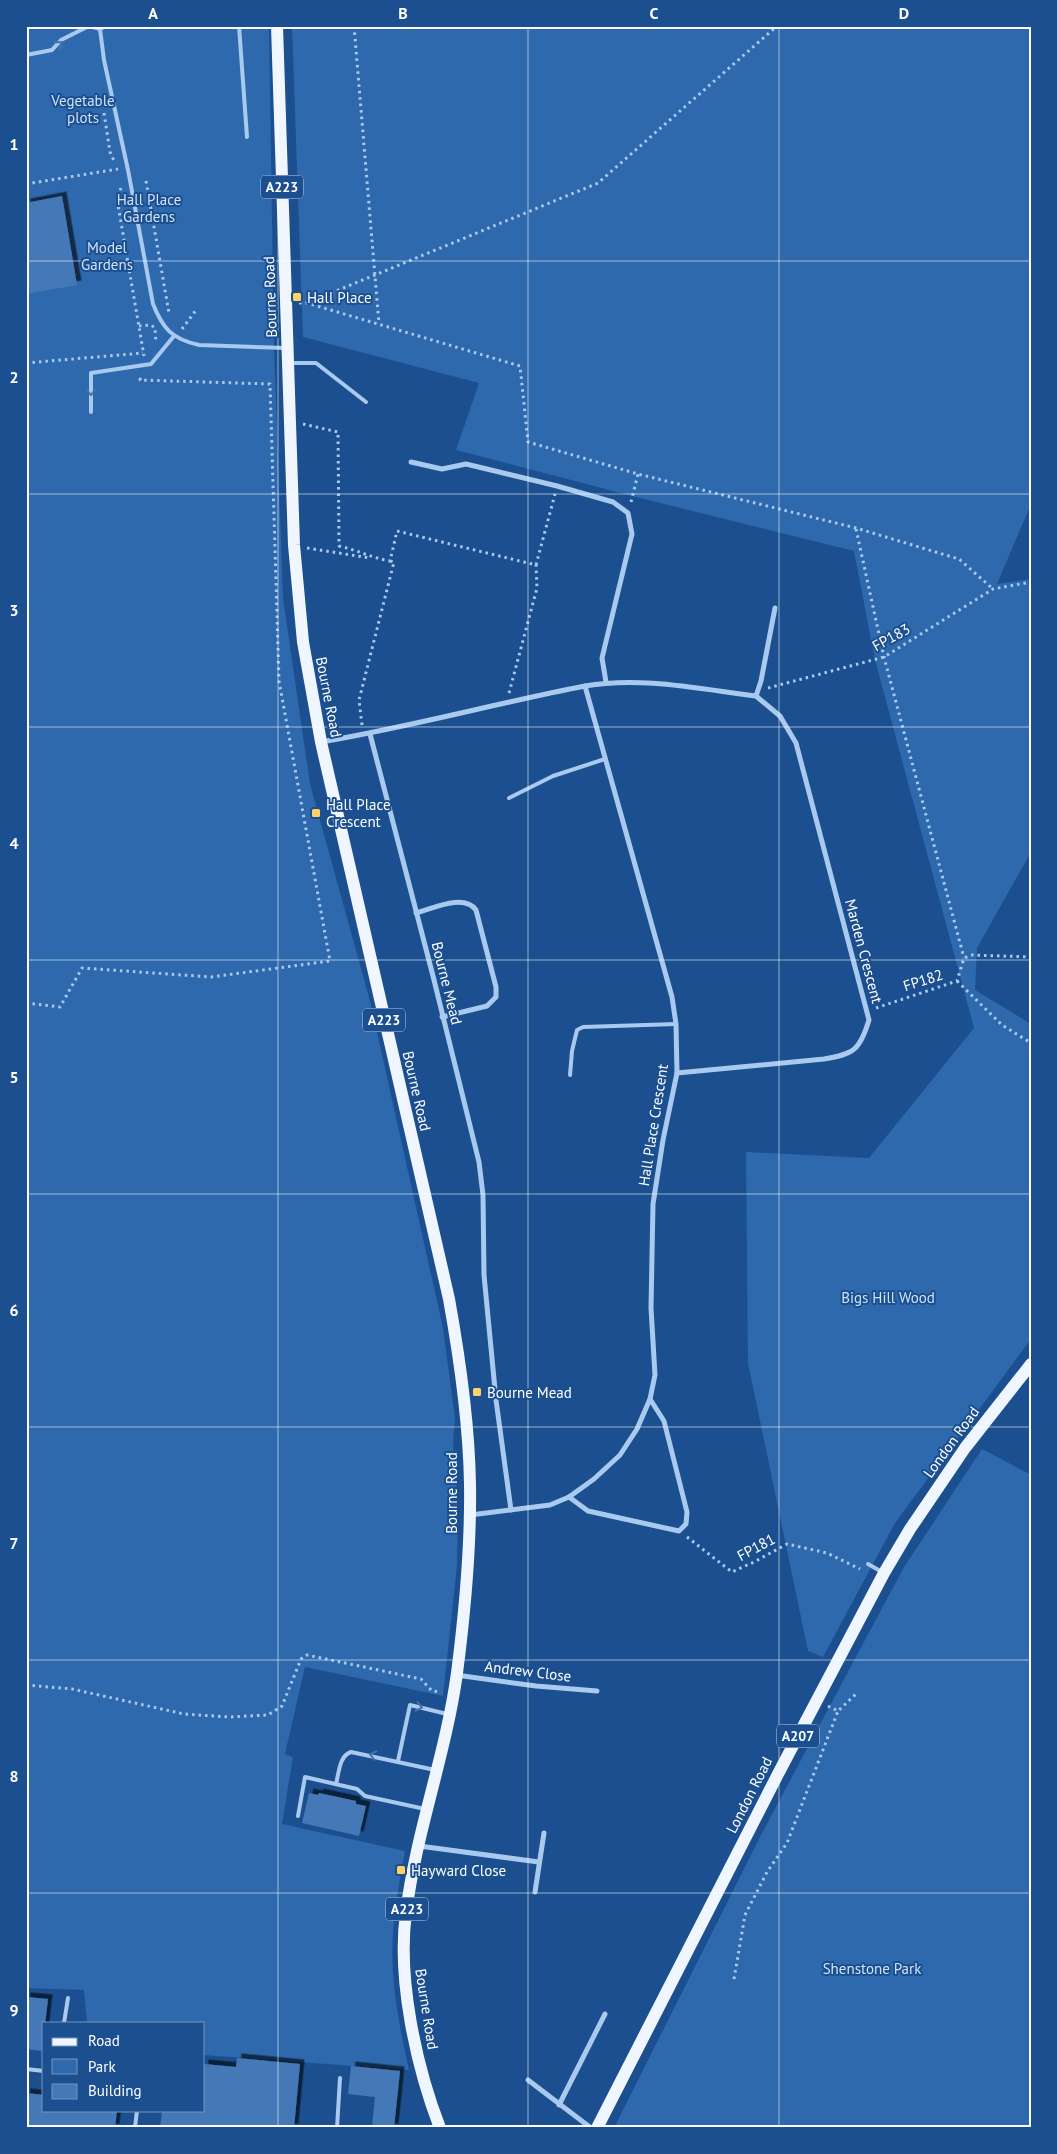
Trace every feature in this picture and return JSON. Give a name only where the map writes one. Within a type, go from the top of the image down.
[{"type":"main road","name":"Bourne Road","points":[[277,26],[294,545],[303,642],[321,742],[449,1299],[458,1354],[467,1443],[470,1483],[469,1515],[465,1592],[456,1675],[406,1913],[403,1971],[420,2064],[440,2128]]},
{"type":"main road","name":"London Road","points":[[597,2128],[816,1700],[882,1576],[910,1529],[964,1448],[1031,1364]]},
{"type":"street","points":[[411,462],[442,469],[466,464],[613,502],[628,513],[632,534],[602,658],[606,682]]},
{"type":"street","points":[[321,742],[370,734],[507,701],[606,682],[654,684],[756,696],[761,681],[775,608]]},
{"type":"street","name":"Hall Place Crescent","points":[[469,1515],[550,1505],[569,1497],[594,1479],[620,1455],[637,1429],[650,1399],[655,1374],[651,1308],[653,1204],[663,1140],[677,1073],[676,1024],[672,997],[585,686]]},
{"type":"street","name":"Marden Crescent","points":[[677,1073],[846,1055],[862,1042],[869,1020],[796,743],[780,716],[756,696]]},
{"type":"street","name":"Bourne Mead","points":[[370,734],[479,1162],[483,1195],[485,1284],[496,1400],[511,1510]]},
{"type":"street","points":[[416,913],[462,901],[473,906],[476,910],[496,988],[496,997],[492,1003],[442,1017]]},
{"type":"street","points":[[569,1497],[588,1511],[679,1531],[686,1524],[687,1512],[664,1421],[650,1399]]},
{"type":"street","name":"Andrew Close","points":[[456,1675],[536,1686],[597,1690]]},
{"type":"street","points":[[535,1892],[544,1833]]},
{"type":"street","points":[[419,1846],[539,1862]]},
{"type":"street","points":[[560,2105],[605,2014]]},
{"type":"street","points":[[528,2080],[591,2128]]},
{"type":"lane","points":[[26,55],[52,50],[61,40],[89,26],[100,28],[106,26]]},
{"type":"lane","points":[[239,26],[247,137]]},
{"type":"lane","points":[[100,28],[104,60],[128,170],[153,304],[161,323],[174,336],[186,342],[199,345],[288,349]]},
{"type":"lane","points":[[92,412],[91,373],[151,364],[174,336]]},
{"type":"lane","points":[[288,362],[316,363],[366,402]]},
{"type":"lane","points":[[509,798],[553,776],[605,759]]},
{"type":"lane","points":[[570,1075],[572,1051],[577,1030],[583,1027],[676,1024]]},
{"type":"lane","points":[[868,1564],[882,1576]]},
{"type":"lane","points":[[398,1761],[410,1705],[449,1715]]},
{"type":"lane","points":[[336,1784],[343,1758],[351,1752],[437,1770]]},
{"type":"lane","points":[[298,1816],[305,1777],[357,1789],[365,1796],[428,1810]]},
{"type":"lane","points":[[64,2022],[68,1998]]},
{"type":"lane","points":[[26,2070],[42,2071]]},
{"type":"lane","points":[[337,2128],[340,2078]]},
{"type":"lane","points":[[135,2128],[137,2112]]},
{"type":"path","points":[[354,26],[379,324]]},
{"type":"path","points":[[307,303],[598,183],[777,26]]},
{"type":"path","points":[[102,104],[110,152],[119,174]]},
{"type":"path","points":[[26,184],[118,169]]},
{"type":"path","points":[[146,181],[170,316]]},
{"type":"path","points":[[122,184],[117,199],[143,356],[148,355]]},
{"type":"path","points":[[286,302],[307,303],[520,366],[528,442],[638,474],[856,528],[959,559],[993,589]]},
{"type":"path","points":[[176,323],[182,329],[196,310]]},
{"type":"path","points":[[138,326],[151,325],[155,328],[156,342],[153,350]]},
{"type":"path","points":[[26,363],[143,353]]},
{"type":"path","points":[[26,1003],[60,1007],[82,968],[211,977],[330,960],[279,681],[270,384],[140,380]]},
{"type":"path","points":[[290,421],[338,432],[339,546],[360,550],[374,558]]},
{"type":"path","points":[[632,496],[638,474]]},
{"type":"path","points":[[507,701],[537,588],[536,565],[557,486]]},
{"type":"path","points":[[856,528],[884,657],[964,958],[972,955],[1031,957]]},
{"type":"path","points":[[390,561],[397,531],[536,565]]},
{"type":"path","points":[[294,545],[394,562],[359,700],[363,735]]},
{"type":"path","name":"FP183","points":[[756,696],[765,688],[884,657],[993,589],[1031,582]]},
{"type":"path","name":"FP182","points":[[867,1010],[957,980],[964,958]]},
{"type":"path","points":[[957,980],[1002,1025],[1031,1042]]},
{"type":"path","name":"FP181","points":[[679,1531],[732,1572],[787,1544],[827,1553],[882,1576]]},
{"type":"path","points":[[26,1685],[72,1689],[184,1714],[229,1717],[268,1715],[282,1706],[301,1659],[307,1655],[421,1679],[432,1691]]},
{"type":"path","points":[[734,1979],[745,1915],[767,1872],[787,1843],[838,1711],[858,1692]]},
{"type":"path","points":[[816,1700],[838,1711]]},
{"type":"green space","points":[[26,26],[269,26],[274,348],[283,598],[310,784],[370,1001],[443,1328],[455,1418],[453,1442],[458,1503],[457,1565],[443,1696],[305,1667],[285,1754],[293,1757],[282,1824],[405,1851],[395,1911],[392,1957],[397,2009],[409,2070],[205,2055],[205,2022],[87,2022],[84,1990],[26,1988]]},
{"type":"green space","name":"Bigs Hill Wood","points":[[292,26],[1031,26],[1031,504],[997,584],[1031,579],[1031,852],[977,948],[975,990],[1031,1024],[1031,1339],[895,1523],[823,1657],[808,1651],[748,1363],[746,1152],[869,1158],[974,1028],[875,660],[854,551],[456,450],[479,383],[303,337]]},
{"type":"green space","name":"Shenstone Park","points":[[982,1449],[1031,1475],[1031,2123],[1029,2128],[614,2128],[762,1833],[904,1567]]},
{"type":"building","points":[[62,196],[77,285],[26,294],[26,203]]},
{"type":"building","points":[[309,1793],[318,1795],[319,1793],[356,1801],[356,1804],[366,1806],[359,1836],[302,1823]]},
{"type":"building","points":[[26,1997],[48,1999],[45,2022],[42,2022],[42,2051],[26,2049]]},
{"type":"building","points":[[237,2058],[300,2064],[294,2128],[160,2128],[162,2112],[205,2112],[205,2064],[236,2067]]},
{"type":"building","points":[[351,2066],[400,2071],[394,2128],[372,2127],[375,2097],[348,2094]]},
{"type":"building","points":[[26,2093],[42,2095],[42,2112],[117,2112],[115,2128],[26,2128]]},
{"type":"place","name":"Hall Place","points":[[297,297]]},
{"type":"place","name":"Hall Place Crescent","points":[[316,813]]},
{"type":"place","name":"Bourne Mead","points":[[477,1392]]},
{"type":"place","name":"Hayward Close","points":[[401,1870]]},
{"type":"park label","name":"Vegetable plots","points":[[83,108]]},
{"type":"park label","name":"Hall Place Gardens","points":[[149,208]]},
{"type":"park label","name":"Model Gardens","points":[[107,256]]}]
